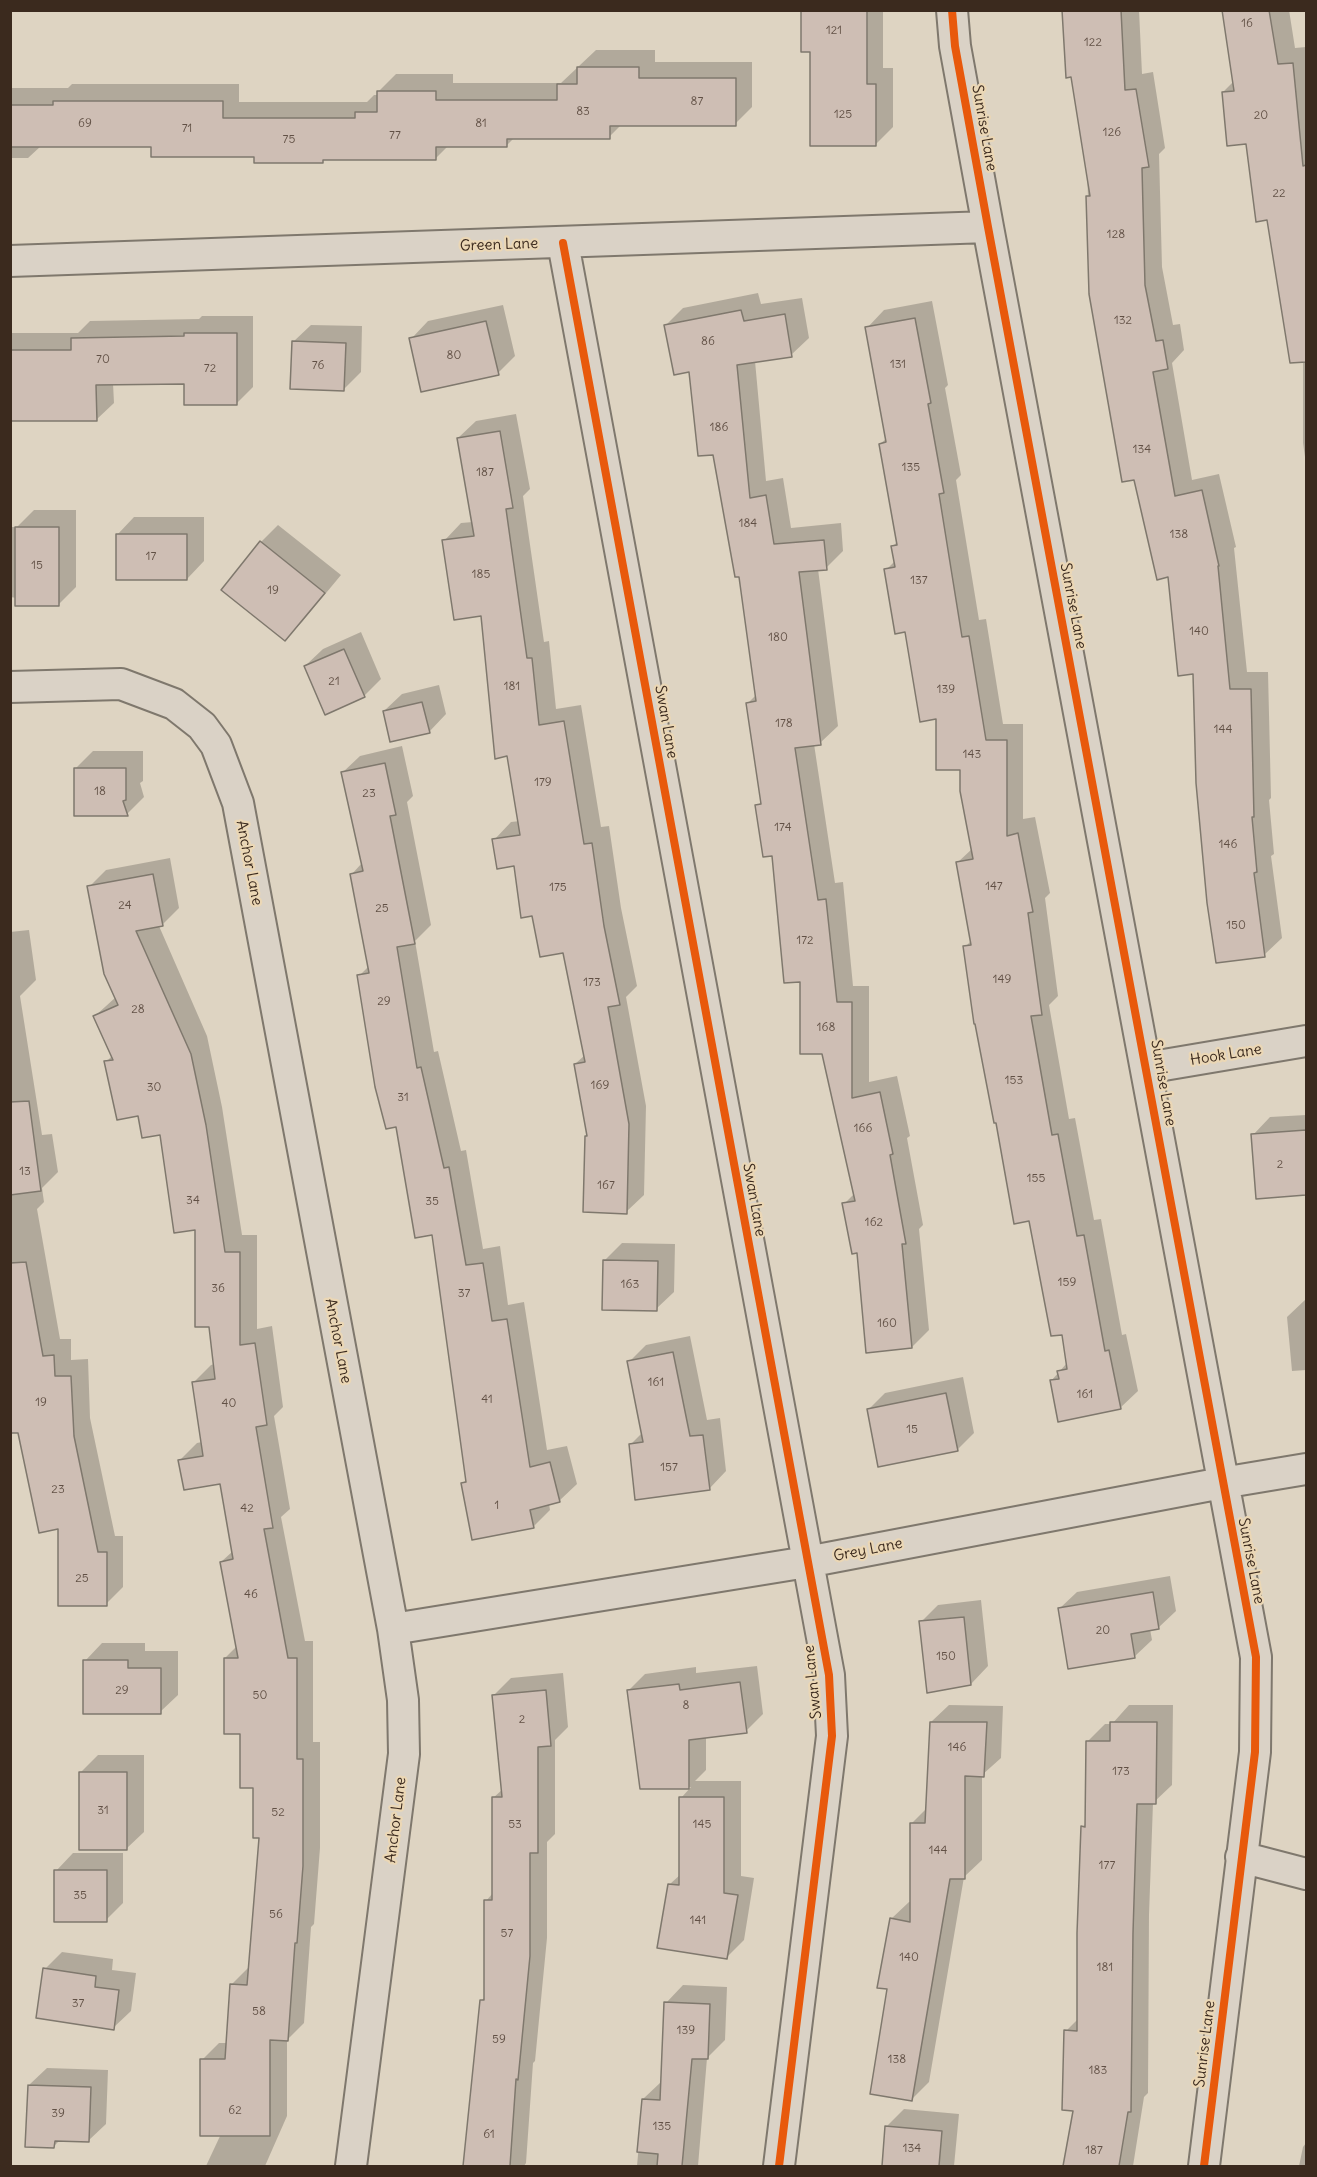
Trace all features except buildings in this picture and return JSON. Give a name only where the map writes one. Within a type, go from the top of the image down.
[{"type":"street","name":"Sunrise Lane","points":[[952,10],[955,46],[988,227],[1256,1657],[1255,1752],[1204,2166]]},
{"type":"street","name":"Green Lane","points":[[10,261],[988,227]]},
{"type":"street","name":"Swan Lane","points":[[563,243],[807,1562],[830,1675],[832,1736],[779,2166]]},
{"type":"street","name":"Anchor Lane","points":[[10,687],[121,684],[174,704],[202,726],[216,745],[237,803],[393,1629],[403,1700],[404,1754],[351,2166]]},
{"type":"street","name":"Hook Lane","points":[[1146,1068],[1306,1041]]},
{"type":"street","name":"Grey Lane","points":[[393,1629],[807,1562],[1306,1469]]},
{"type":"street","points":[[1242,1857],[1306,1874]]},
{"type":"cycle path","points":[[952,10],[955,46],[988,227],[1256,1657],[1255,1752],[1204,2166]]},
{"type":"cycle path","points":[[563,243],[829,1675],[832,1736],[779,2166]]}]
